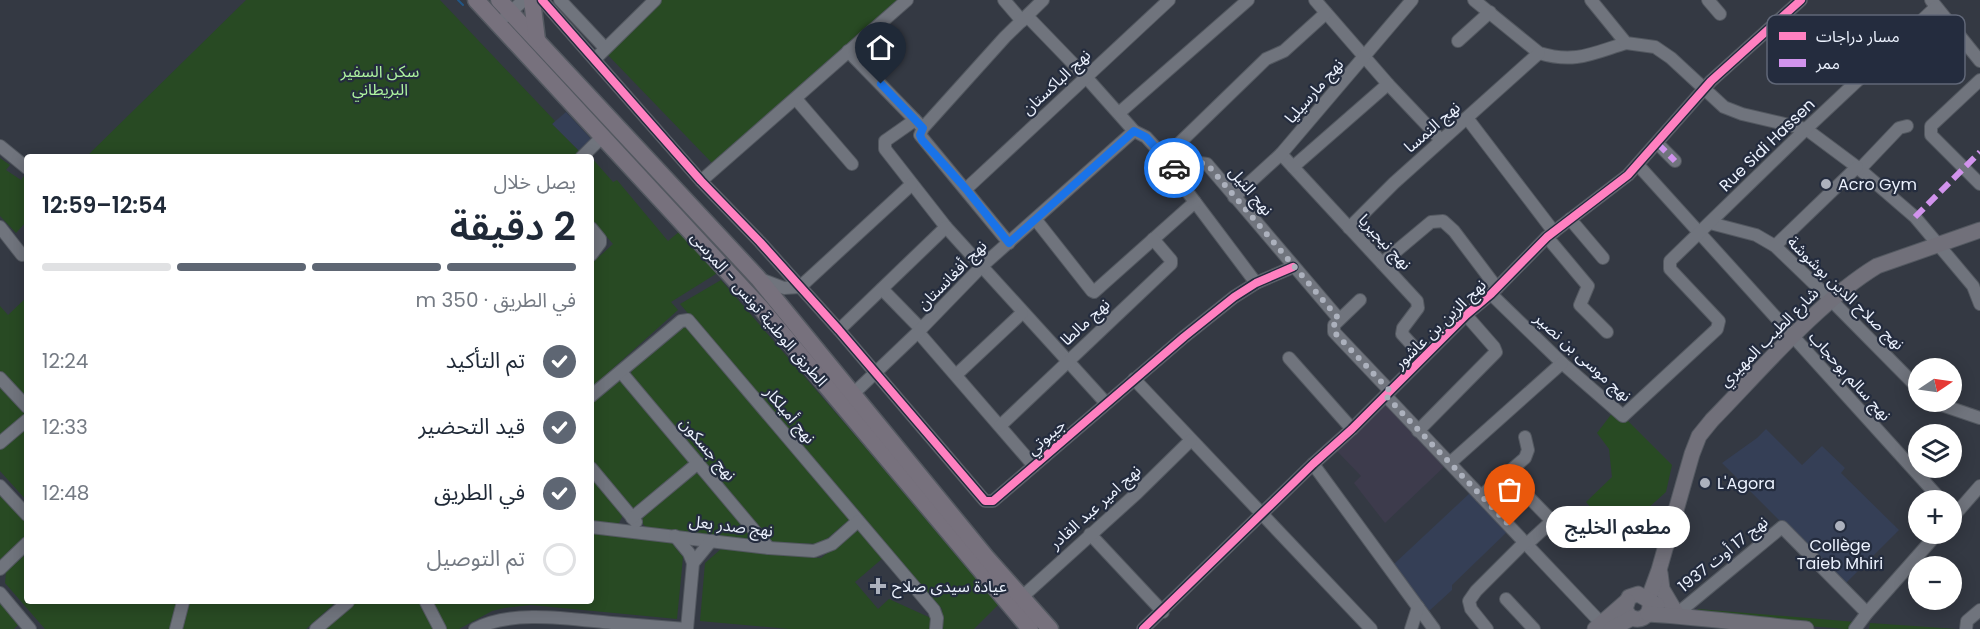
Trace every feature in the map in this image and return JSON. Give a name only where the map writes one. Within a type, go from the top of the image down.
[{"type":"highway","name":"الطريق الوطنية تونس - المرسى","points":[[476,0],[503,10],[537,41],[758,278],[987,557],[1050,629]]},
{"type":"highway","points":[[532,0],[537,41]]},
{"type":"highway","name":"الطريق الوطنية تونس - المرسى","points":[[503,10],[603,136],[760,307],[1030,629]]},
{"type":"main road","name":"شارع الطيب المهيري","points":[[1642,602],[1659,570],[1692,454],[1699,436],[1712,420],[1793,337],[1863,274],[1877,266],[1980,230]]},
{"type":"main road","name":"شارع الطيب المهيري","points":[[1642,602],[1666,548]]},
{"type":"main road","points":[[1659,570],[1662,589],[1685,617]]},
{"type":"main road","points":[[1608,627],[1642,602]]},
{"type":"main road","points":[[1608,627],[1632,618],[1626,612],[1642,602]]},
{"type":"main road","points":[[1642,602],[1685,617],[1806,629]]},
{"type":"street","points":[[503,10],[524,0]]},
{"type":"street","points":[[542,0],[702,181],[839,330],[874,372]]},
{"type":"street","points":[[560,0],[605,48]]},
{"type":"street","points":[[595,59],[655,0]]},
{"type":"street","points":[[702,181],[907,0]]},
{"type":"street","points":[[1004,0],[1085,76],[1134,131],[1146,137],[1165,157],[1178,172],[1186,190],[1256,284]]},
{"type":"street","points":[[1043,0],[919,128],[884,144],[885,149],[946,226],[1106,404]]},
{"type":"street","name":"نهج الباكستان","points":[[966,189],[1169,0]]},
{"type":"street","points":[[1119,113],[1248,0]]},
{"type":"street","points":[[1315,0],[1388,84],[1441,140]]},
{"type":"street","name":"نهج مارسيليا","points":[[1234,197],[1281,154],[1412,0]]},
{"type":"street","points":[[1474,0],[1539,53],[1563,59],[1578,58],[1626,43],[1655,47],[1671,58],[1724,107],[1734,112],[1806,129],[1859,168],[1915,217],[1938,245],[1976,283],[1980,304]]},
{"type":"street","points":[[1591,0],[1626,43]]},
{"type":"street","points":[[1708,0],[1720,14]]},
{"type":"street","name":"نهج الزين بن عاشور","points":[[1783,15],[1801,0]]},
{"type":"street","points":[[1934,3],[1944,15]]},
{"type":"street","name":"Rue Sidi Hassen","points":[[1922,15],[1934,3]]},
{"type":"street","points":[[1458,41],[1490,12]]},
{"type":"street","points":[[1165,157],[1266,59],[1284,51],[1326,13]]},
{"type":"street","name":"نهج الزين بن عاشور","points":[[1143,629],[1551,234],[1618,184],[1638,165],[1703,89],[1767,29]]},
{"type":"street","points":[[1965,42],[1980,61]]},
{"type":"street","points":[[848,51],[919,128],[1009,243]]},
{"type":"street","name":"نهج النمسا","points":[[1349,228],[1441,140],[1539,53]]},
{"type":"street","points":[[1980,80],[1931,126],[1930,130],[1931,135],[1980,184]]},
{"type":"street","points":[[1293,167],[1388,84]]},
{"type":"street","name":"Rue Sidi Hassen","points":[[1699,232],[1852,84]]},
{"type":"street","points":[[796,99],[852,164]]},
{"type":"street","points":[[1467,118],[1588,286],[1580,305],[1607,332]]},
{"type":"street","points":[[1774,246],[1899,128],[1907,126]]},
{"type":"street","name":"نهج أفغانستان","points":[[853,394],[920,331],[982,266],[1134,131]]},
{"type":"street","points":[[585,154],[603,136]]},
{"type":"street","points":[[1657,143],[1675,161]]},
{"type":"street","points":[[0,146],[24,166]]},
{"type":"street","name":"نهج نيجيريا","points":[[1281,154],[1418,304],[1418,309],[1403,328],[1402,334],[1423,357]]},
{"type":"street","name":"نهج النيل","points":[[1178,172],[1186,172],[1200,163],[1207,164],[1339,319],[1334,325],[1334,332],[1388,393]]},
{"type":"street","name":"نهج سالم بوحجاب","points":[[1638,165],[1932,490]]},
{"type":"street","points":[[758,278],[777,287],[800,287],[912,184]]},
{"type":"street","points":[[1036,220],[1093,292],[1195,202]]},
{"type":"street","points":[[1570,219],[1604,258]]},
{"type":"street","name":"نهج موسى بن نصير","points":[[1382,263],[1431,222],[1443,221],[1454,231],[1494,291],[1562,363],[1623,416],[1717,329],[1719,321],[1670,269],[1669,265],[1670,261],[1699,232]]},
{"type":"street","name":"نهج صلاح الدين بوشوشة","points":[[1710,223],[1756,235],[1774,246],[1832,300],[1908,378]]},
{"type":"street","points":[[839,330],[946,226]]},
{"type":"street","points":[[0,227],[22,255]]},
{"type":"street","points":[[594,232],[600,239],[598,248],[594,252]]},
{"type":"street","name":"نهج مالطا","points":[[1000,426],[1171,264],[1171,260],[1153,238]]},
{"type":"street","name":"جيبوتي","points":[[874,372],[986,501],[993,501],[1134,379],[1234,297],[1293,267]]},
{"type":"street","points":[[882,289],[1034,466]]},
{"type":"street","points":[[1339,319],[1360,300]]},
{"type":"street","points":[[956,375],[1022,313]]},
{"type":"street","points":[[1418,430],[1496,352],[1466,315]]},
{"type":"street","name":"نهج أميلكار","points":[[594,394],[681,321],[688,320],[933,610],[937,618],[936,629]]},
{"type":"street","points":[[1289,358],[1352,429]]},
{"type":"street","points":[[1450,463],[1562,363]]},
{"type":"street","name":"نهج جسكون","points":[[621,372],[769,548]]},
{"type":"street","points":[[0,378],[24,404]]},
{"type":"street","points":[[1134,379],[1371,629]]},
{"type":"street","points":[[1388,393],[1418,430],[1608,627]]},
{"type":"street","points":[[1962,412],[1980,418]]},
{"type":"street","points":[[0,443],[24,423]]},
{"type":"street","points":[[1481,496],[1528,454],[1525,437]]},
{"type":"street","name":"نهج امير عبد القادر","points":[[1022,597],[1137,493],[1191,440]]},
{"type":"street","points":[[632,518],[698,462]]},
{"type":"street","points":[[1312,464],[1434,629]]},
{"type":"street","points":[[594,472],[646,534]]},
{"type":"street","points":[[1486,629],[1471,609],[1469,601],[1476,591],[1552,521],[1507,475]]},
{"type":"street","points":[[0,486],[24,512]]},
{"type":"street","points":[[1962,505],[1980,486]]},
{"type":"street","name":"نهج صدر بعل","points":[[594,527],[769,548],[814,551],[832,544],[858,521]]},
{"type":"street","name":"نهج 17 أوت 1937","points":[[1685,617],[1782,527],[1867,613]]},
{"type":"street","points":[[1090,534],[1163,612]]},
{"type":"street","points":[[475,629],[510,624],[582,620],[615,626],[686,629],[693,563],[675,536]]},
{"type":"street","points":[[693,563],[711,541]]},
{"type":"street","points":[[1855,629],[1928,544]]},
{"type":"street","points":[[0,569],[24,546]]},
{"type":"street","points":[[0,593],[25,627]]},
{"type":"street","points":[[1506,599],[1534,629]]},
{"type":"street","points":[[176,629],[182,604]]},
{"type":"street","points":[[316,629],[346,604]]},
{"type":"street","points":[[427,604],[440,629]]},
{"type":"street","points":[[1411,629],[1418,607]]},
{"type":"street","points":[[1966,629],[1967,621],[1980,609]]},
{"type":"shaded area","points":[[566,112],[594,142],[582,154],[552,124]]},
{"type":"shaded area","points":[[1387,403],[1446,465],[1385,523],[1354,483],[1361,476],[1337,451]]},
{"type":"shaded area","points":[[1766,429],[1802,465],[1822,446],[1845,468],[1841,473],[1899,530],[1844,585],[1722,463]]},
{"type":"shaded area","points":[[1471,492],[1509,530],[1452,585],[1452,590],[1429,611],[1394,564]]},
{"type":"green space","name":"سكن السفير البريطاني","points":[[246,0],[440,0],[555,121],[552,124],[582,154],[89,154]]},
{"type":"green space","points":[[660,0],[901,0],[833,56],[713,164],[605,52]]},
{"type":"green space","points":[[0,158],[10,165],[6,170],[21,180],[24,176],[24,224],[16,233],[0,216]]},
{"type":"green space","points":[[594,161],[613,182],[617,180],[668,241],[680,231],[719,272],[671,302],[678,310],[594,385],[594,261],[613,244],[594,222]]},
{"type":"green space","points":[[721,280],[1000,603],[974,629],[943,629],[942,609],[680,304]]},
{"type":"green space","points":[[24,300],[24,398],[0,372],[0,306],[8,315]]},
{"type":"green space","points":[[685,323],[850,519],[821,544],[771,542],[631,374],[632,368]]},
{"type":"green space","points":[[619,378],[689,462],[634,509],[594,462],[594,399]]},
{"type":"green space","points":[[0,384],[24,410],[24,414],[0,437]]},
{"type":"green space","points":[[1613,412],[1627,420],[1672,465],[1666,492],[1616,537],[1586,502],[1612,477],[1609,449],[1597,433]]},
{"type":"green space","points":[[24,430],[24,498],[0,471],[0,450]]},
{"type":"green space","points":[[696,470],[752,537],[751,541],[648,529],[642,523],[643,515]]},
{"type":"green space","points":[[594,481],[623,515],[618,525],[594,521]]},
{"type":"green space","points":[[0,488],[24,514],[24,541],[0,563]]},
{"type":"green space","points":[[858,528],[883,558],[855,582],[878,609],[889,599],[933,619],[932,629],[790,629],[700,621],[705,563],[721,549],[821,558]]},
{"type":"green space","points":[[594,532],[671,542],[683,557],[677,619],[531,605],[492,611],[459,629],[443,629],[429,604],[594,604]]},
{"type":"green space","points":[[24,556],[24,604],[178,604],[172,629],[45,629],[5,583],[6,572]]},
{"type":"green space","points":[[0,603],[3,606],[5,604],[18,618],[18,625],[14,629],[0,629]]},
{"type":"green space","points":[[189,604],[334,604],[306,629],[183,629]]},
{"type":"green space","points":[[350,604],[422,604],[436,629],[321,629]]},
{"type":"green space","points":[[1698,609],[1856,622],[1851,629],[1846,629],[1694,617]]},
{"type":"green space","points":[[1870,623],[1957,629],[1869,629]]},
{"type":"waterway","points":[[458,0],[463,5]]},
{"type":"marked path","points":[[1657,143],[1675,161]]},
{"type":"marked path","points":[[1915,217],[1980,152]]},
{"type":"cycle path","points":[[542,0],[701,181],[760,242],[839,330],[985,501],[993,501],[1234,297],[1256,283],[1293,267]]},
{"type":"cycle path","points":[[1784,15],[1801,0]]},
{"type":"cycle path","points":[[1143,629],[1352,429],[1547,237],[1628,175],[1711,81],[1767,31]]},
{"type":"way so far","points":[[1174,168],[1178,172],[1186,172],[1200,163],[1207,164],[1339,319],[1334,325],[1334,332],[1390,391],[1386,396],[1510,526]]},
{"type":"place","name":"Acro Gym","points":[[1826,184]]},
{"type":"place","name":"L'Agora","points":[[1705,483]]},
{"type":"place","name":"مطعم الخليج","points":[[1510,526]]},
{"type":"place","name":"Collège Taieb Mhiri","points":[[1840,526]]},
{"type":"place","name":"عيادة سيدى صلاح","points":[[878,586]]},
{"type":"route","points":[[881,84],[923,128],[920,132],[922,140],[966,189],[1009,243],[1134,131],[1146,137],[1174,168]]}]
